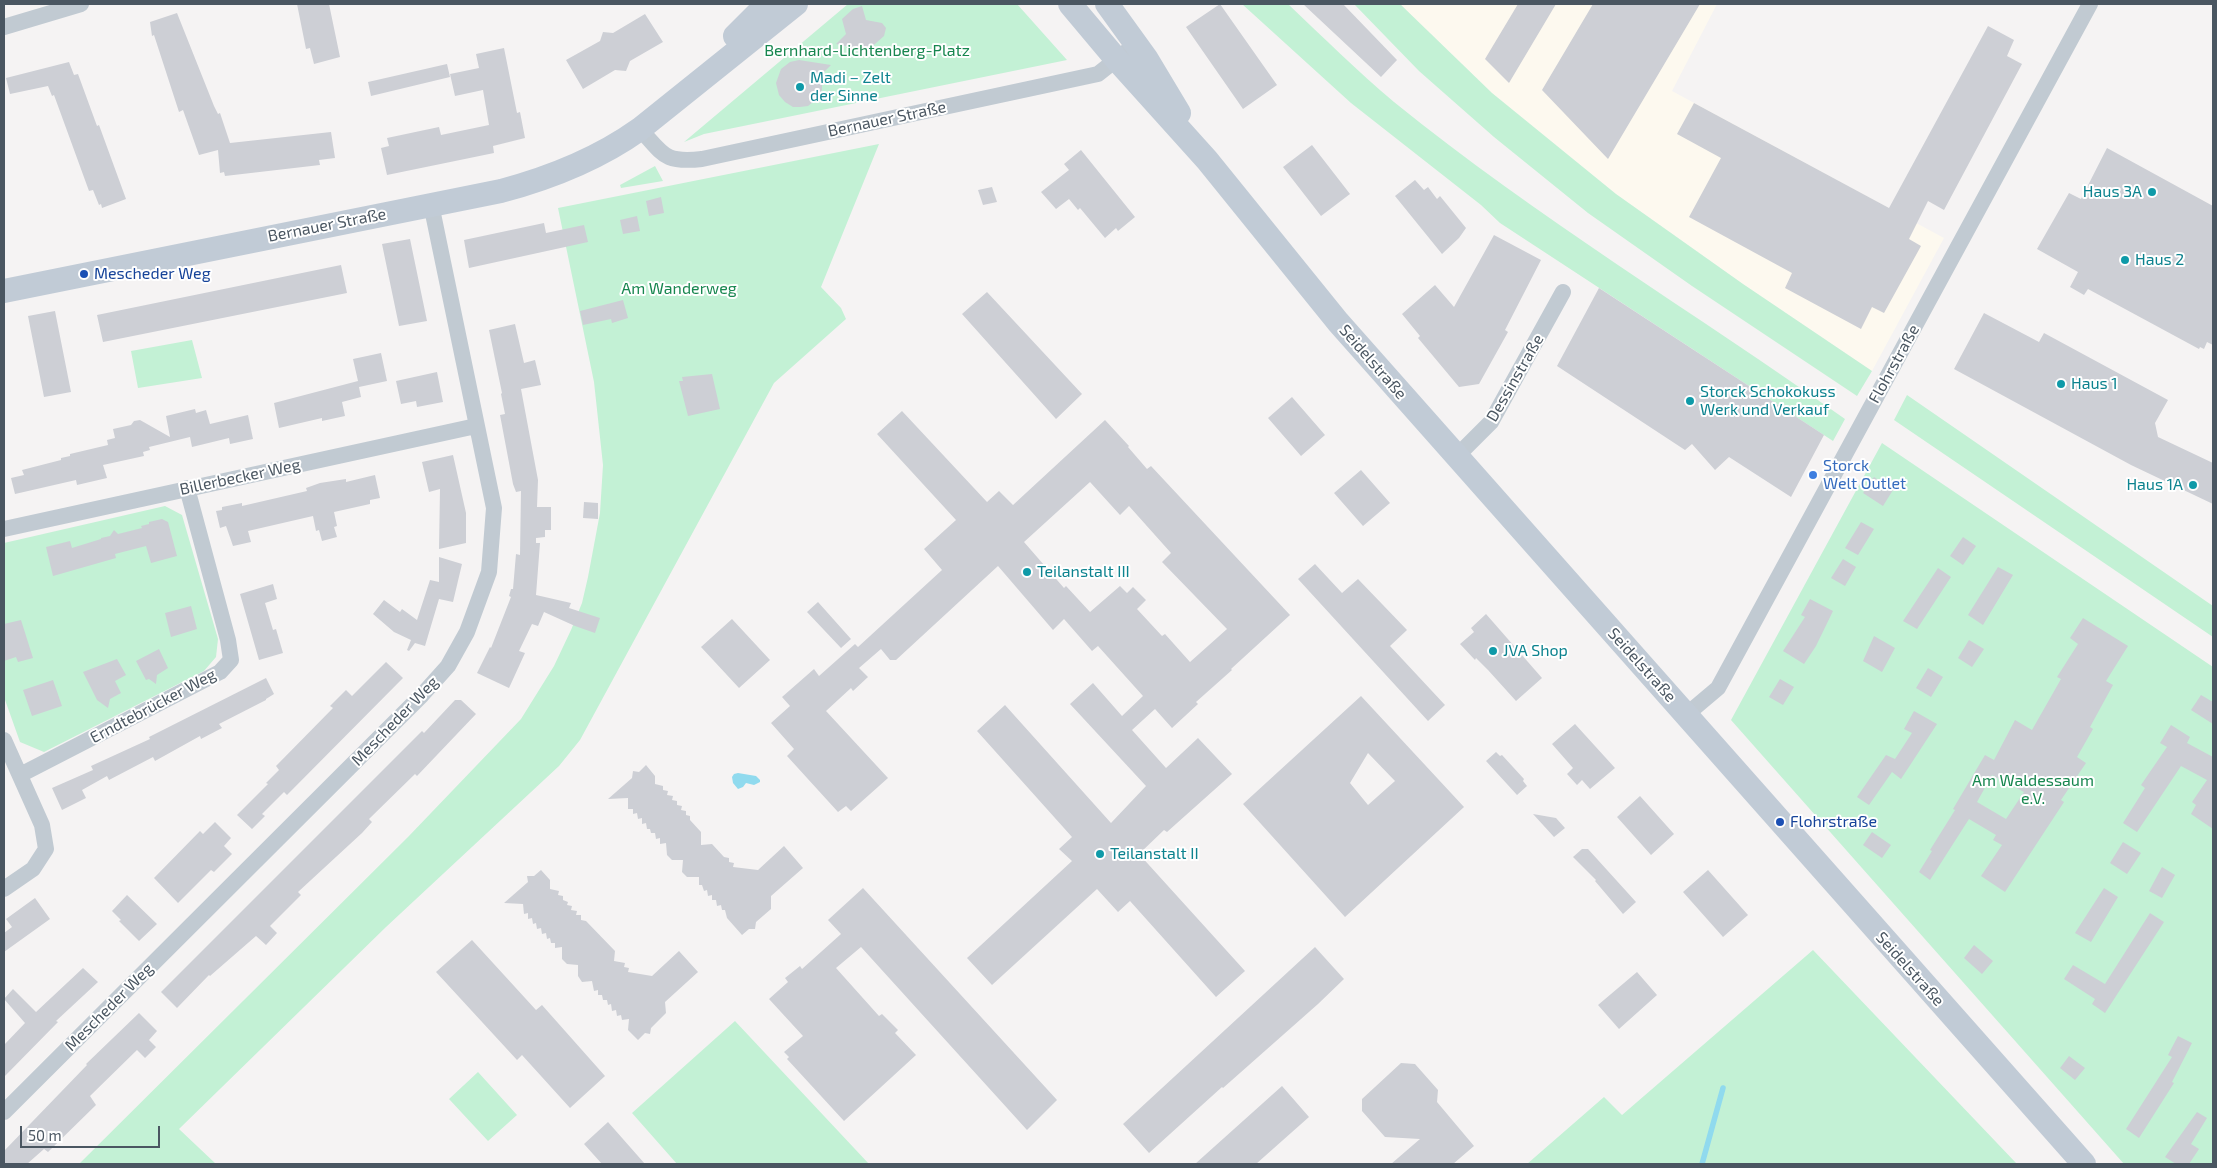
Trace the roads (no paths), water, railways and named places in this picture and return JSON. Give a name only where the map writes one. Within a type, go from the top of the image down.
[{"type":"main road","name":"Bernauer Straße","points":[[644,125],[768,4]]},
{"type":"main road","name":"Bernauer Straße","points":[[4,291],[520,186],[568,169],[614,146],[644,125],[796,4]]},
{"type":"main road","name":"Seidelstraße","points":[[1070,4],[1117,60],[1207,160],[1338,322],[2084,1164]]},
{"type":"main road","name":"Seidelstraße","points":[[1107,4],[1136,44],[1207,160]]},
{"type":"street","points":[[4,27],[81,4]]},
{"type":"street","name":"Flohrstraße","points":[[1686,715],[1718,688],[2090,4]]},
{"type":"street","name":"Bernauer Straße","points":[[644,125],[663,153],[673,159],[681,161],[702,158],[1098,74],[1136,44]]},
{"type":"street","name":"Mescheder Weg","points":[[4,1112],[415,702],[448,666],[467,632],[489,572],[494,508],[431,204]]},
{"type":"street","name":"Dessinstraße","points":[[1456,456],[1491,422],[1563,292]]},
{"type":"street","name":"Billerbecker Weg","points":[[4,529],[476,426]]},
{"type":"street","name":"Erndtebrücker Weg","points":[[20,775],[220,672],[231,660],[228,640],[187,488]]},
{"type":"street","points":[[4,740],[42,825],[46,849],[33,869],[4,889]]},
{"type":"water","points":[[738,773],[756,776],[760,782],[754,785],[746,783],[738,789],[733,783],[732,777]]},
{"type":"waterway","points":[[1702,1164],[1723,1088]]},
{"type":"place","name":"Madi – Zelt der Sinne","points":[[800,87]]},
{"type":"place","name":"Haus 3A","points":[[2152,192]]},
{"type":"place","name":"Haus 2","points":[[2125,260]]},
{"type":"place","name":"Mescheder Weg","points":[[84,274]]},
{"type":"place","name":"Haus 1","points":[[2061,384]]},
{"type":"place","name":"Storck Schokokuss Werk und Verkauf","points":[[1690,401]]},
{"type":"place","name":"Storck Welt Outlet","points":[[1813,475]]},
{"type":"place","name":"Haus 1A","points":[[2193,485]]},
{"type":"place","name":"Teilanstalt III","points":[[1027,572]]},
{"type":"place","name":"JVA Shop","points":[[1493,651]]},
{"type":"place","name":"Flohrstraße","points":[[1780,822]]},
{"type":"place","name":"Teilanstalt II","points":[[1100,854]]},
{"type":"park label","name":"Bernhard-Lichtenberg-Platz","points":[[867,51]]},
{"type":"park label","name":"Am Wanderweg","points":[[679,289]]},
{"type":"park label","name":"Am Waldessaum e.V.","points":[[2033,790]]}]
